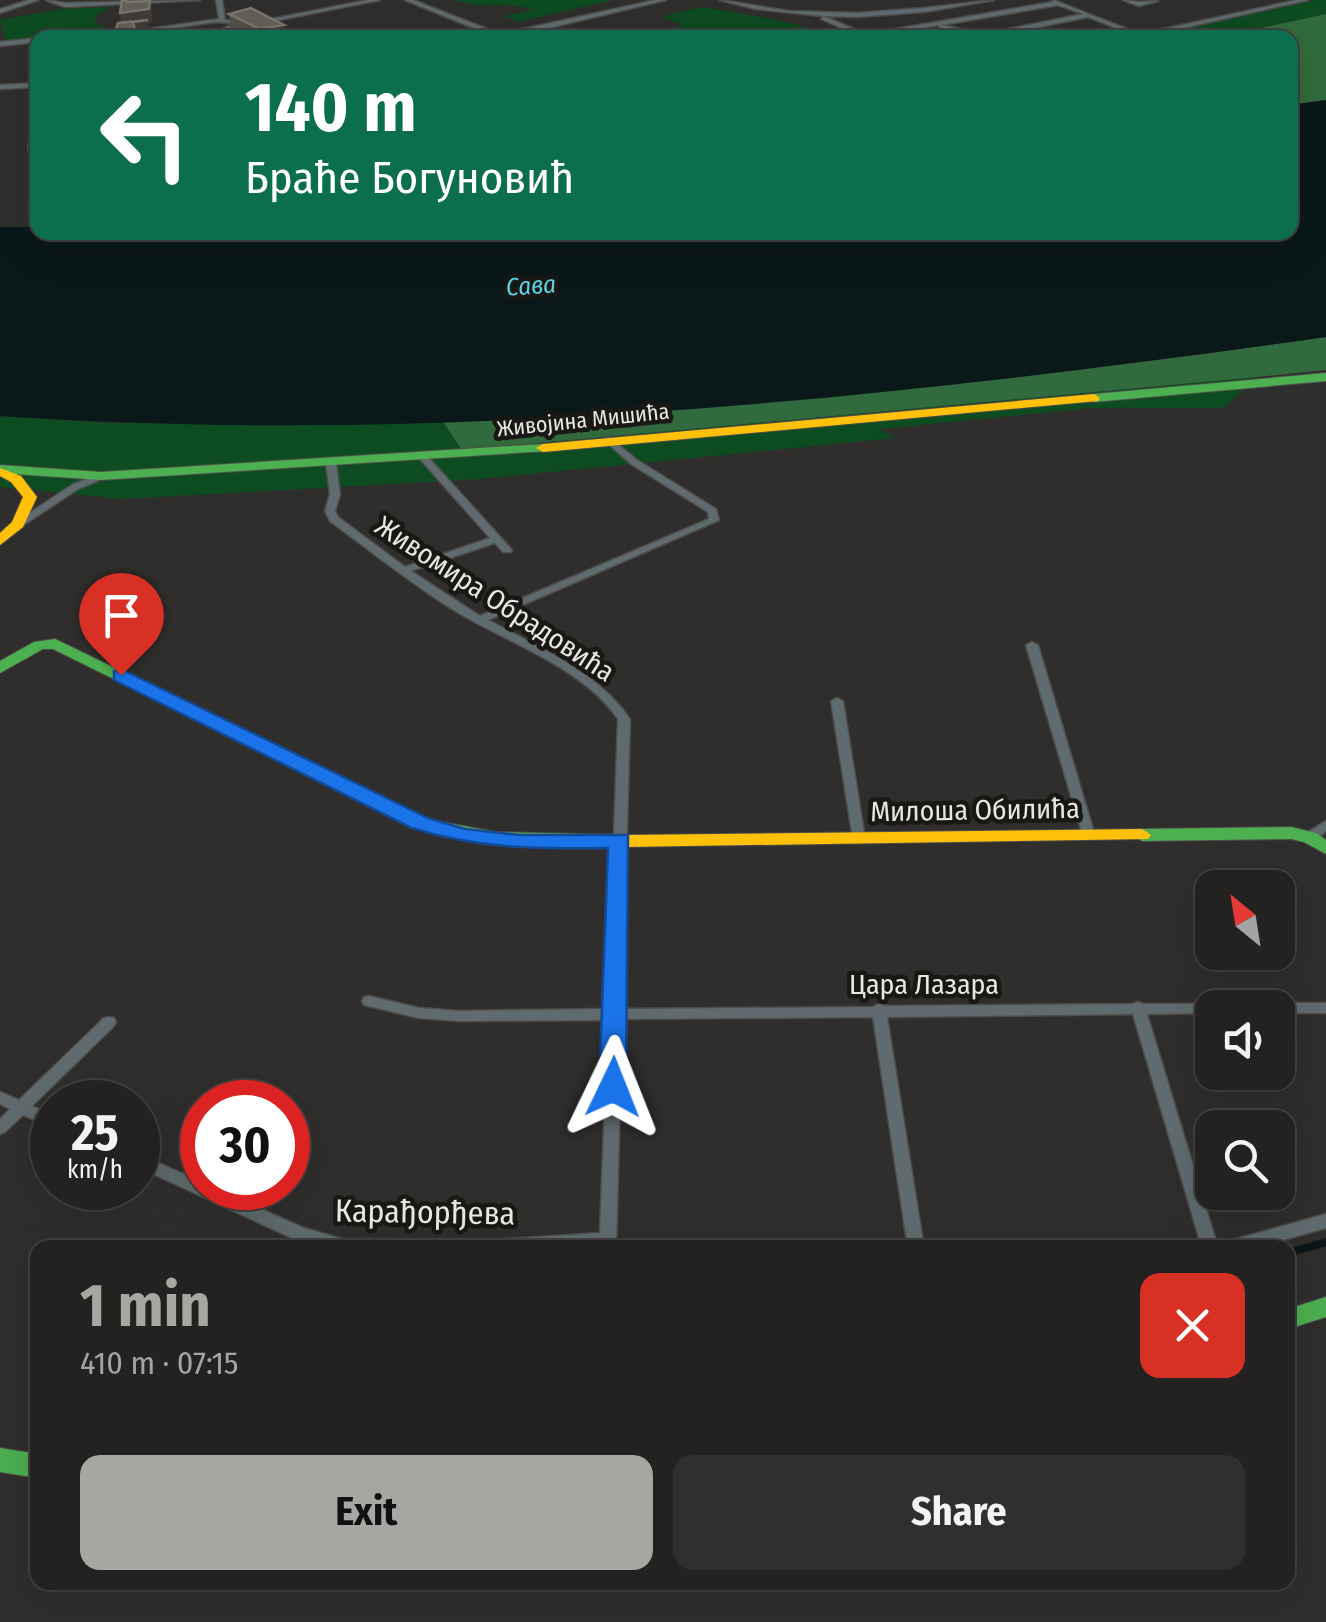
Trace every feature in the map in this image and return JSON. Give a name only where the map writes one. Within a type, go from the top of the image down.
[{"type":"street","points":[[0,11],[35,0]]},
{"type":"street","points":[[49,0],[59,5],[198,0]]},
{"type":"street","points":[[219,0],[220,26]]},
{"type":"street","points":[[152,30],[207,23],[247,24],[377,0]]},
{"type":"street","points":[[408,0],[484,30]]},
{"type":"street","points":[[532,30],[663,0]]},
{"type":"street","points":[[723,0],[812,13],[934,9],[991,0]]},
{"type":"street","points":[[1126,0],[1139,4],[1156,0]]},
{"type":"street","points":[[1168,30],[1305,0]]},
{"type":"street","points":[[904,30],[1056,1],[1124,30]]},
{"type":"street","points":[[934,9],[963,20]]},
{"type":"street","points":[[207,23],[220,12]]},
{"type":"street","points":[[812,13],[852,30]]},
{"type":"street","points":[[1015,30],[1088,16]]},
{"type":"street","points":[[207,23],[223,30]]},
{"type":"street","points":[[934,24],[959,30]]},
{"type":"street","points":[[215,30],[220,26]]},
{"type":"street","points":[[0,42],[30,40]]},
{"type":"street","points":[[0,87],[30,85]]},
{"type":"street","name":"Живојина Мишића","points":[[0,470],[101,476],[424,459],[1326,377]]},
{"type":"street","points":[[480,620],[714,520],[712,511],[634,462],[610,440]]},
{"type":"street","points":[[424,459],[507,550]]},
{"type":"street","name":"Живомира Обрадовића","points":[[331,463],[335,494],[330,511],[334,520],[480,620],[593,687],[619,708],[624,719],[620,840]]},
{"type":"street","points":[[0,470],[16,478],[30,496],[18,524]]},
{"type":"street","points":[[0,541],[18,524],[101,476]]},
{"type":"street","points":[[405,570],[496,539]]},
{"type":"street","name":"Милоша Обилића","points":[[0,668],[39,645],[55,644],[287,754],[420,823],[463,836],[520,842],[1291,833],[1318,843],[1326,825]]},
{"type":"street","points":[[1032,644],[1089,836]]},
{"type":"street","points":[[837,701],[859,839]]},
{"type":"street","points":[[608,1240],[620,840]]},
{"type":"street","name":"Цара Лазара","points":[[369,1001],[419,1013],[460,1016],[615,1011],[1195,1008]]},
{"type":"street","points":[[1138,1007],[1208,1240]]},
{"type":"street","points":[[1295,1008],[1326,1008]]},
{"type":"street","points":[[879,1009],[915,1240]]},
{"type":"street","points":[[0,1128],[109,1022]]},
{"type":"street","points":[[0,1098],[30,1110]]},
{"type":"street","name":"Карађорђева","points":[[160,1170],[321,1240]]},
{"type":"street","points":[[1258,1240],[1326,1221]]},
{"type":"street","points":[[1295,1317],[1326,1307]]},
{"type":"street","points":[[0,1460],[30,1465]]},
{"type":"green space","points":[[455,0],[613,0],[518,22],[504,16],[533,10]]},
{"type":"green space","points":[[1326,0],[1326,14],[1248,30],[1180,30]]},
{"type":"green space","points":[[109,7],[94,18],[97,24],[112,30],[30,30],[30,40],[6,42],[0,20],[61,9]]},
{"type":"green space","points":[[701,7],[814,30],[674,30],[683,25],[661,17]]},
{"type":"green space","points":[[1326,14],[1326,100],[1298,104],[1298,30],[1251,30]]},
{"type":"green space","points":[[1326,337],[1326,370],[1257,377],[462,450],[443,422],[665,410],[886,391]]},
{"type":"green space","points":[[1257,377],[1224,408],[1091,408],[880,429],[895,438],[481,479],[123,499],[0,487],[0,416],[108,423],[443,422],[462,450]]},
{"type":"water","name":"Сава","points":[[1326,100],[1326,337],[831,397],[499,421],[166,424],[0,416],[0,227],[30,227],[30,240],[1298,240],[1298,104]]},
{"type":"building","points":[[122,0],[150,1],[149,9],[120,13]]},
{"type":"building","points":[[251,8],[284,25],[260,29],[229,14]]},
{"type":"building","points":[[148,20],[133,22],[135,30],[112,30],[118,23]]},
{"type":"waterway","points":[[1295,1251],[1326,1242]]},
{"type":"traffic: fast","points":[[1094,398],[1326,377]]},
{"type":"traffic: fast","points":[[0,469],[101,476],[543,448]]},
{"type":"traffic: fast","points":[[0,668],[39,645],[55,644],[420,823],[496,838],[625,841]]},
{"type":"traffic: fast","points":[[1142,835],[1291,833],[1310,837],[1326,848]]},
{"type":"traffic: fast","points":[[1295,1317],[1326,1307]]},
{"type":"traffic: fast","points":[[0,1460],[30,1465]]},
{"type":"traffic: slow","points":[[543,448],[1094,398]]},
{"type":"traffic: slow","points":[[0,541],[18,524],[30,497],[16,479],[2,472]]},
{"type":"traffic: slow","points":[[625,841],[1142,835]]},
{"type":"route","points":[[121,675],[420,823],[463,836],[520,842],[620,840],[613,1087]]}]
